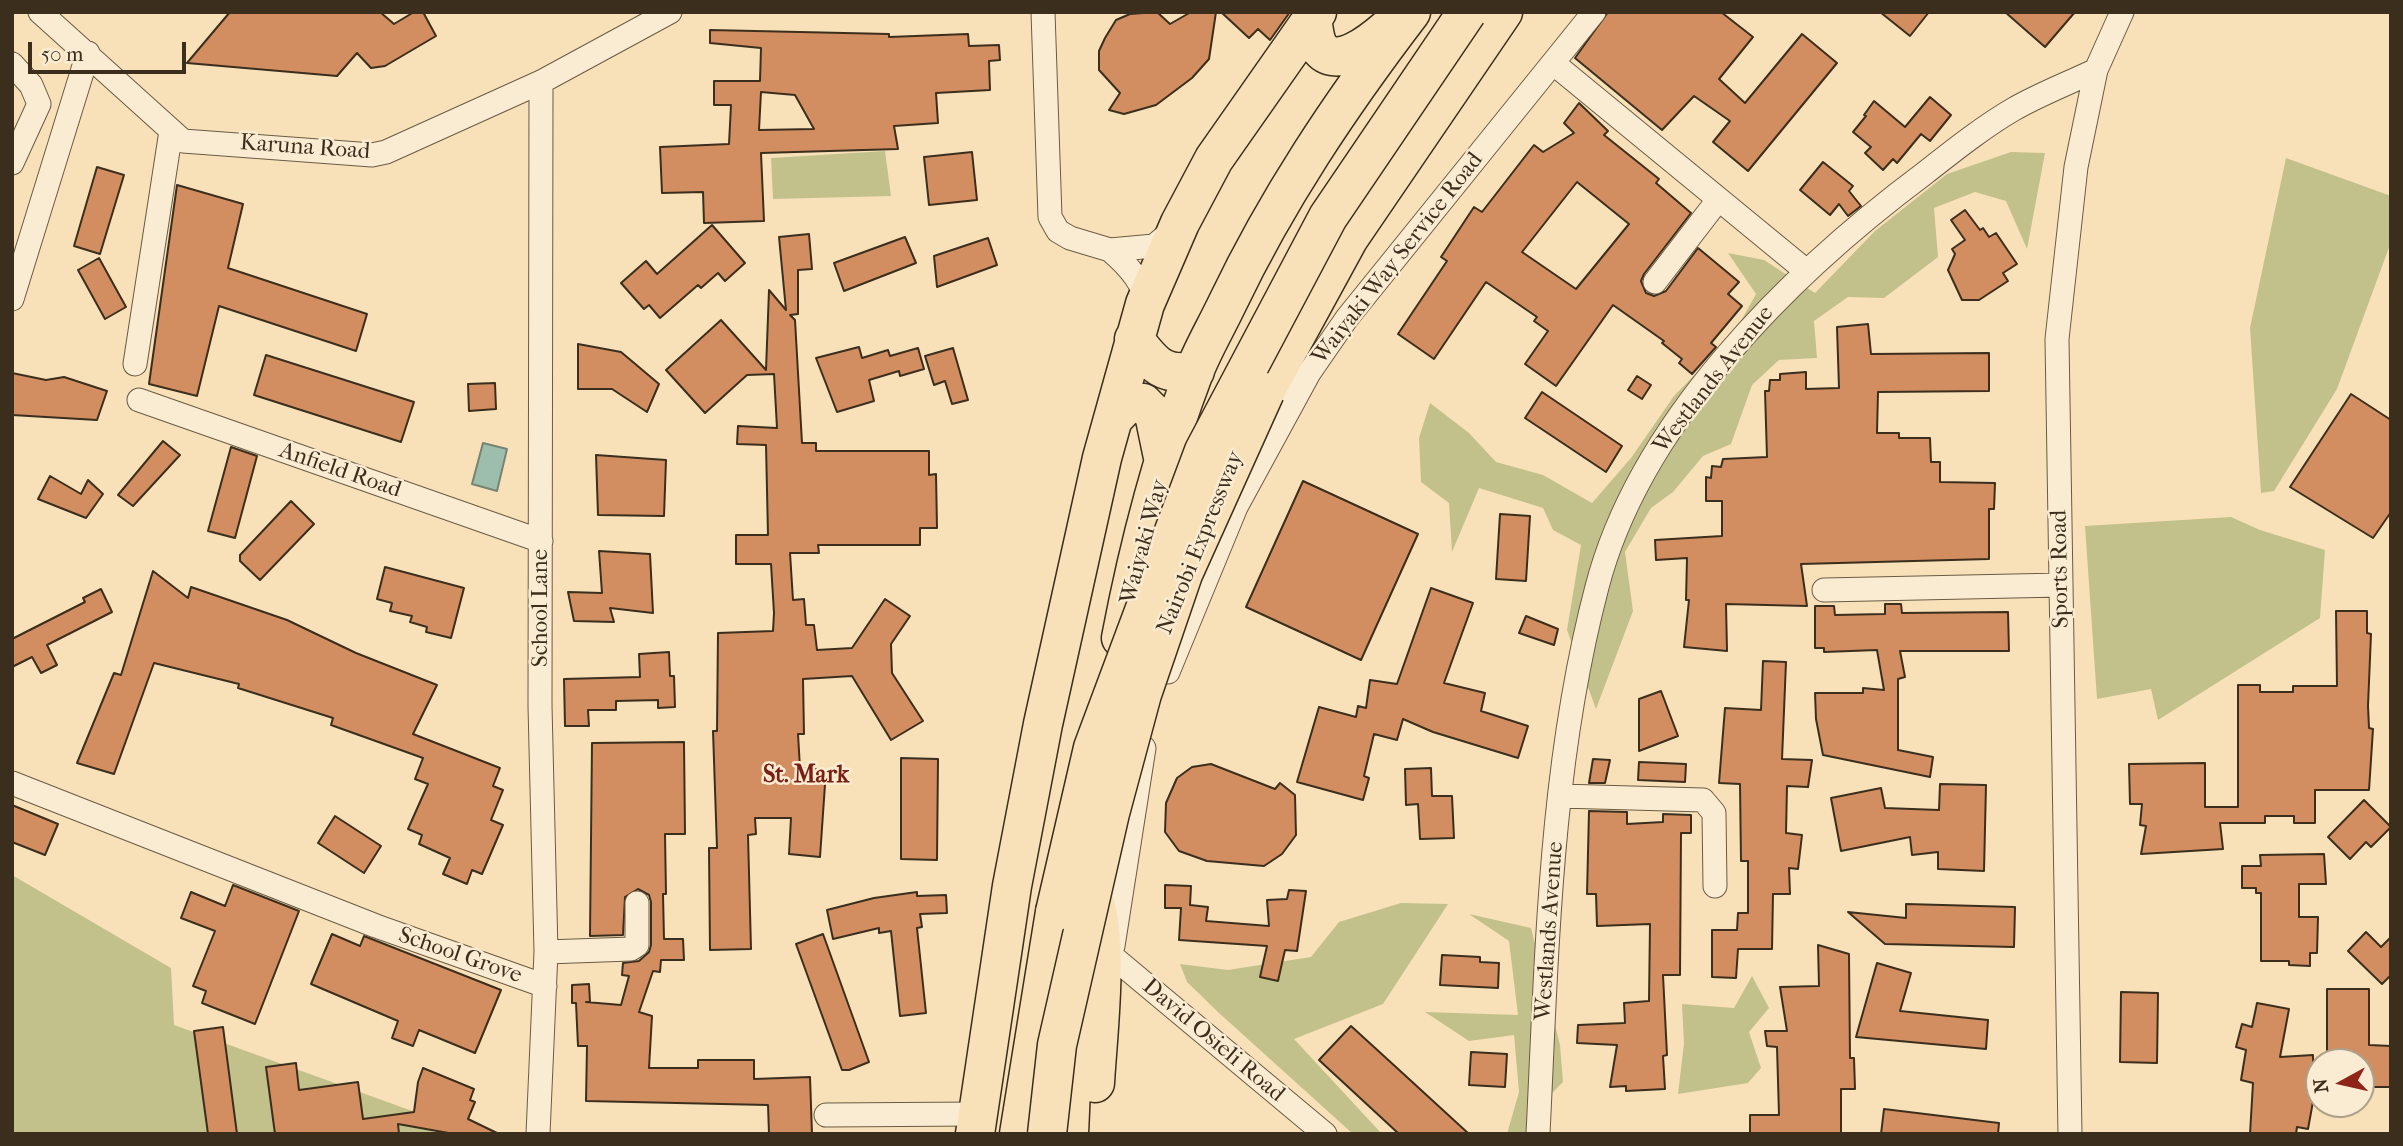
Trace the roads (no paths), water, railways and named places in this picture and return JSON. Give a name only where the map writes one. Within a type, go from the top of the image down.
[{"type":"highway","points":[[1314,16],[1317,44],[1324,53],[1345,56],[1374,40],[1409,12]]},
{"type":"highway","name":"Waiyaki Way","points":[[1069,1134],[1080,877],[1095,778],[1127,608],[1165,465],[1195,371],[1254,245],[1287,188],[1409,12]]},
{"type":"highway","name":"Nairobi Expressway","points":[[1019,1134],[1055,912],[1093,748],[1204,451],[1328,217],[1467,12]]},
{"type":"highway","name":"Nairobi Expressway","points":[[1047,1134],[1057,1045],[1110,813],[1142,694],[1183,574],[1265,392],[1349,238],[1503,12]]},
{"type":"highway","points":[[976,1124],[1012,886],[1032,778],[1113,419],[1140,321],[1180,223],[1214,159],[1314,16]]},
{"type":"highway","points":[[1140,321],[1153,363],[1175,374],[1195,371]]},
{"type":"highway","points":[[1113,419],[1129,402],[1143,402],[1154,414],[1165,465]]},
{"type":"highway","points":[[1080,877],[1097,901],[1106,951],[1092,1134]]},
{"type":"street","name":"Karuna Road","points":[[40,12],[183,141],[372,155],[387,152],[541,82],[670,12]]},
{"type":"street","name":"Waiyaki Way Service Road","points":[[1106,951],[1154,707],[1236,507],[1309,373],[1347,318],[1594,12]]},
{"type":"street","name":"Sports Road","points":[[2070,1134],[2057,339],[2076,167],[2096,69],[2122,12]]},
{"type":"street","points":[[1044,15],[1050,217],[1058,231],[1070,239],[1110,250],[1154,246],[1180,223]]},
{"type":"street","points":[[12,299],[88,53]]},
{"type":"street","points":[[1553,63],[1805,270]]},
{"type":"street","points":[[12,64],[31,85],[39,104],[12,163]]},
{"type":"street","name":"Westlands Avenue","points":[[1538,1134],[1548,937],[1564,754],[1597,586],[1620,523],[1640,481],[1670,429],[1755,323],[1805,270],[1885,202],[2014,109],[2096,69]]},
{"type":"street","name":"School Lane","points":[[538,1134],[546,952],[540,706],[541,82]]},
{"type":"street","points":[[135,364],[171,131]]},
{"type":"street","points":[[1655,282],[1718,200]]},
{"type":"street","points":[[1110,250],[1133,274],[1145,298],[1140,321]]},
{"type":"street","name":"Anfield Road","points":[[139,400],[541,541]]},
{"type":"street","points":[[1824,590],[2061,585]]},
{"type":"street","points":[[1095,778],[1146,737]]},
{"type":"street","name":"School Grove","points":[[12,783],[376,926],[545,986]]},
{"type":"street","points":[[1560,796],[1703,800],[1714,813],[1715,886]]},
{"type":"street","points":[[546,952],[631,949],[637,945],[638,904]]},
{"type":"street","name":"David Osieli Road","points":[[1106,951],[1325,1134]]},
{"type":"street","points":[[827,1115],[976,1124]]},
{"type":"district","name":"St. Mark","points":[[806,776]]}]
